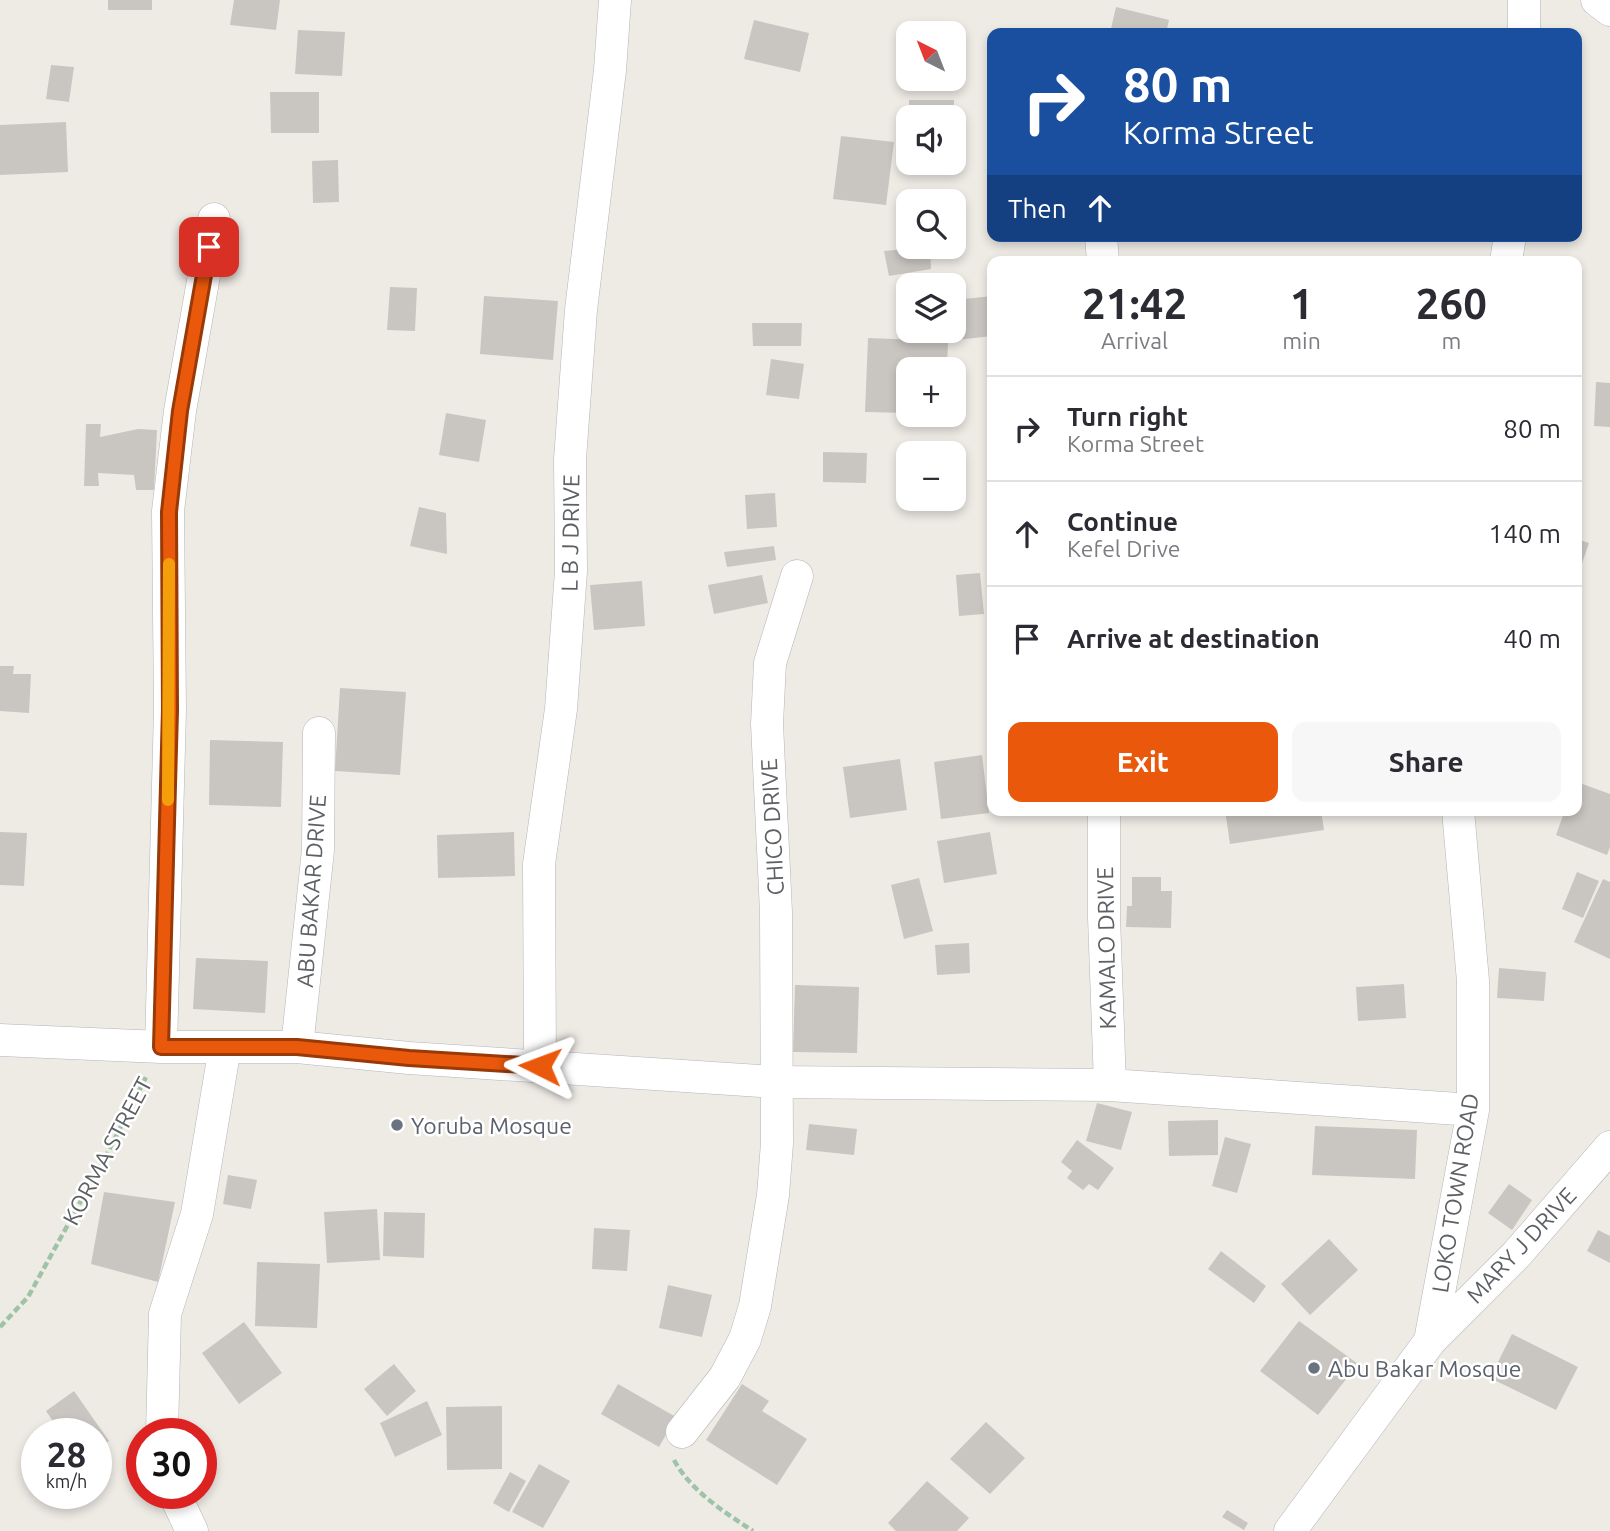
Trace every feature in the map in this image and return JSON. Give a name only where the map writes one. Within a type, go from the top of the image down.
[{"type":"street","name":"L B J DRIVE","points":[[540,1066],[539,864],[561,709],[571,571],[570,459],[578,351],[610,69],[615,0]]},
{"type":"street","points":[[1524,0],[1524,28]]},
{"type":"street","points":[[1597,0],[1610,10]]},
{"type":"street","points":[[161,1047],[170,723],[169,512],[180,411],[214,219]]},
{"type":"street","name":"CHICO DRIVE","points":[[682,1432],[737,1357],[755,1306],[773,1195],[777,1143],[776,912],[767,724],[770,663],[797,576]]},
{"type":"street","name":"ABU BAKAR DRIVE","points":[[297,1047],[318,850],[318,733]]},
{"type":"street","name":"KAMALO DRIVE","points":[[1104,816],[1104,917],[1110,1085]]},
{"type":"street","name":"LOKO TOWN ROAD","points":[[1290,1531],[1430,1341],[1473,1110],[1473,981],[1459,816]]},
{"type":"street","points":[[0,1040],[161,1047],[297,1047],[409,1058],[776,1082],[1110,1085],[1473,1110]]},
{"type":"street","points":[[162,1418],[164,1314],[197,1214],[225,1046]]},
{"type":"street","name":"MARY J DRIVE","points":[[1430,1341],[1516,1255],[1610,1147]]},
{"type":"street","points":[[182,1509],[192,1531]]},
{"type":"path","name":"KORMA STREET","points":[[0,1327],[28,1297],[108,1153],[161,1047]]},
{"type":"path","points":[[682,1432],[673,1459],[682,1476],[716,1505],[753,1531]]},
{"type":"building","points":[[108,0],[152,0],[152,10],[108,10]]},
{"type":"building","points":[[234,0],[280,0],[276,30],[230,25]]},
{"type":"building","points":[[1116,7],[1169,20],[1167,28],[1111,28]]},
{"type":"building","points":[[754,20],[809,33],[800,72],[744,59]]},
{"type":"building","points":[[298,30],[345,32],[342,76],[295,74]]},
{"type":"building","points":[[51,65],[74,67],[69,102],[46,99]]},
{"type":"building","points":[[270,92],[319,92],[319,133],[271,133]]},
{"type":"building","points":[[909,100],[954,100],[954,105],[909,105]]},
{"type":"building","points":[[66,122],[68,172],[0,175],[0,125]]},
{"type":"building","points":[[841,136],[894,142],[886,205],[833,199]]},
{"type":"building","points":[[338,160],[339,202],[313,203],[312,161]]},
{"type":"building","points":[[896,250],[896,259],[931,259],[931,269],[889,276],[884,251]]},
{"type":"building","points":[[390,287],[417,288],[415,331],[387,330]]},
{"type":"building","points":[[484,296],[558,301],[553,360],[480,354]]},
{"type":"building","points":[[987,297],[987,337],[966,339],[966,299]]},
{"type":"building","points":[[752,323],[802,323],[801,346],[753,346]]},
{"type":"building","points":[[868,338],[896,339],[896,343],[948,343],[947,357],[896,357],[896,413],[865,412]]},
{"type":"building","points":[[771,359],[804,364],[799,399],[766,395]]},
{"type":"building","points":[[1596,382],[1610,383],[1610,427],[1594,426]]},
{"type":"building","points":[[446,413],[486,420],[479,462],[439,455]]},
{"type":"building","points":[[86,424],[101,424],[100,437],[138,429],[157,430],[154,490],[136,490],[134,475],[98,473],[99,486],[84,486]]},
{"type":"building","points":[[823,452],[867,453],[866,483],[823,482]]},
{"type":"building","points":[[775,493],[777,527],[747,529],[745,495]]},
{"type":"building","points":[[419,507],[446,513],[447,554],[410,546]]},
{"type":"building","points":[[1582,541],[1589,543],[1582,563]]},
{"type":"building","points":[[774,546],[776,560],[727,567],[724,552]]},
{"type":"building","points":[[980,573],[984,614],[959,616],[956,575]]},
{"type":"building","points":[[762,575],[768,603],[714,614],[708,585]]},
{"type":"building","points":[[642,581],[645,626],[594,630],[590,585]]},
{"type":"building","points":[[0,666],[14,666],[13,674],[31,674],[29,713],[0,711]]},
{"type":"building","points":[[340,688],[406,692],[400,775],[335,771]]},
{"type":"building","points":[[210,740],[283,742],[281,807],[209,805]]},
{"type":"building","points":[[982,755],[987,813],[941,819],[934,762]]},
{"type":"building","points":[[900,759],[907,810],[850,818],[843,767]]},
{"type":"building","points":[[1582,784],[1610,794],[1610,847],[1607,855],[1556,835],[1563,816],[1582,816]]},
{"type":"building","points":[[1226,816],[1322,816],[1324,830],[1230,844]]},
{"type":"building","points":[[0,832],[27,833],[24,886],[0,885]]},
{"type":"building","points":[[514,832],[515,876],[438,878],[437,835]]},
{"type":"building","points":[[990,832],[997,874],[944,883],[937,841]]},
{"type":"building","points":[[1577,872],[1599,881],[1583,918],[1562,909]]},
{"type":"building","points":[[1132,877],[1161,877],[1161,891],[1172,891],[1171,928],[1126,927],[1127,906],[1132,906]]},
{"type":"building","points":[[919,878],[933,931],[904,939],[891,885]]},
{"type":"building","points":[[1603,879],[1610,882],[1610,959],[1574,942]]},
{"type":"building","points":[[969,943],[970,973],[937,975],[935,945]]},
{"type":"building","points":[[196,958],[268,961],[265,1013],[193,1009]]},
{"type":"building","points":[[1499,968],[1546,972],[1544,1001],[1497,998]]},
{"type":"building","points":[[1404,984],[1406,1018],[1358,1021],[1356,987]]},
{"type":"building","points":[[795,985],[859,987],[857,1053],[793,1052]]},
{"type":"building","points":[[1097,1103],[1132,1112],[1121,1150],[1086,1141]]},
{"type":"building","points":[[1218,1120],[1218,1155],[1169,1156],[1168,1121]]},
{"type":"building","points":[[809,1124],[857,1129],[854,1155],[806,1150]]},
{"type":"building","points":[[1315,1126],[1417,1130],[1415,1179],[1312,1175]]},
{"type":"building","points":[[1225,1137],[1251,1144],[1237,1193],[1212,1186]]},
{"type":"building","points":[[1077,1140],[1114,1168],[1098,1190],[1089,1184],[1083,1190],[1067,1178],[1072,1171],[1061,1162]]},
{"type":"building","points":[[228,1175],[257,1180],[251,1209],[223,1204]]},
{"type":"building","points":[[1509,1184],[1532,1200],[1512,1230],[1488,1213]]},
{"type":"building","points":[[104,1192],[175,1202],[158,1282],[91,1264]]},
{"type":"building","points":[[377,1209],[380,1260],[327,1263],[324,1212]]},
{"type":"building","points":[[384,1212],[425,1213],[424,1258],[383,1256]]},
{"type":"building","points":[[594,1228],[630,1230],[627,1271],[592,1269]]},
{"type":"building","points":[[1598,1230],[1610,1236],[1610,1263],[1587,1251]]},
{"type":"building","points":[[1329,1239],[1358,1270],[1310,1315],[1281,1284]]},
{"type":"building","points":[[1221,1251],[1266,1286],[1254,1303],[1208,1269]]},
{"type":"building","points":[[257,1262],[320,1264],[317,1328],[255,1326]]},
{"type":"building","points":[[668,1285],[712,1295],[702,1337],[659,1328]]},
{"type":"building","points":[[1299,1321],[1358,1364],[1318,1415],[1260,1371]]},
{"type":"building","points":[[244,1322],[282,1373],[239,1404],[202,1353]]},
{"type":"building","points":[[1512,1334],[1578,1367],[1556,1410],[1490,1378]]},
{"type":"building","points":[[394,1364],[416,1391],[387,1416],[364,1389]]},
{"type":"building","points":[[618,1384],[676,1417],[659,1447],[601,1414]]},
{"type":"building","points":[[742,1384],[769,1401],[762,1411],[807,1439],[777,1485],[706,1440]]},
{"type":"building","points":[[74,1391],[93,1418],[51,1418],[46,1411]]},
{"type":"building","points":[[427,1401],[442,1435],[395,1457],[380,1423]]},
{"type":"building","points":[[502,1406],[502,1469],[447,1470],[446,1407]]},
{"type":"building","points":[[986,1422],[1025,1458],[990,1494],[950,1459]]},
{"type":"building","points":[[539,1464],[570,1481],[543,1528],[512,1512]]},
{"type":"building","points":[[510,1472],[526,1481],[509,1512],[493,1503]]},
{"type":"building","points":[[927,1481],[969,1518],[957,1531],[896,1531],[888,1523]]},
{"type":"building","points":[[1227,1510],[1248,1523],[1244,1530],[1222,1517]]},
{"type":"slow traffic","points":[[168,800],[169,564]]},
{"type":"place","name":"Yoruba Mosque","points":[[397,1125]]},
{"type":"place","name":"Abu Bakar Mosque","points":[[1314,1368]]},
{"type":"route","points":[[209,247],[180,411],[169,512],[170,710],[161,1047],[297,1047],[409,1058],[540,1066]]}]
